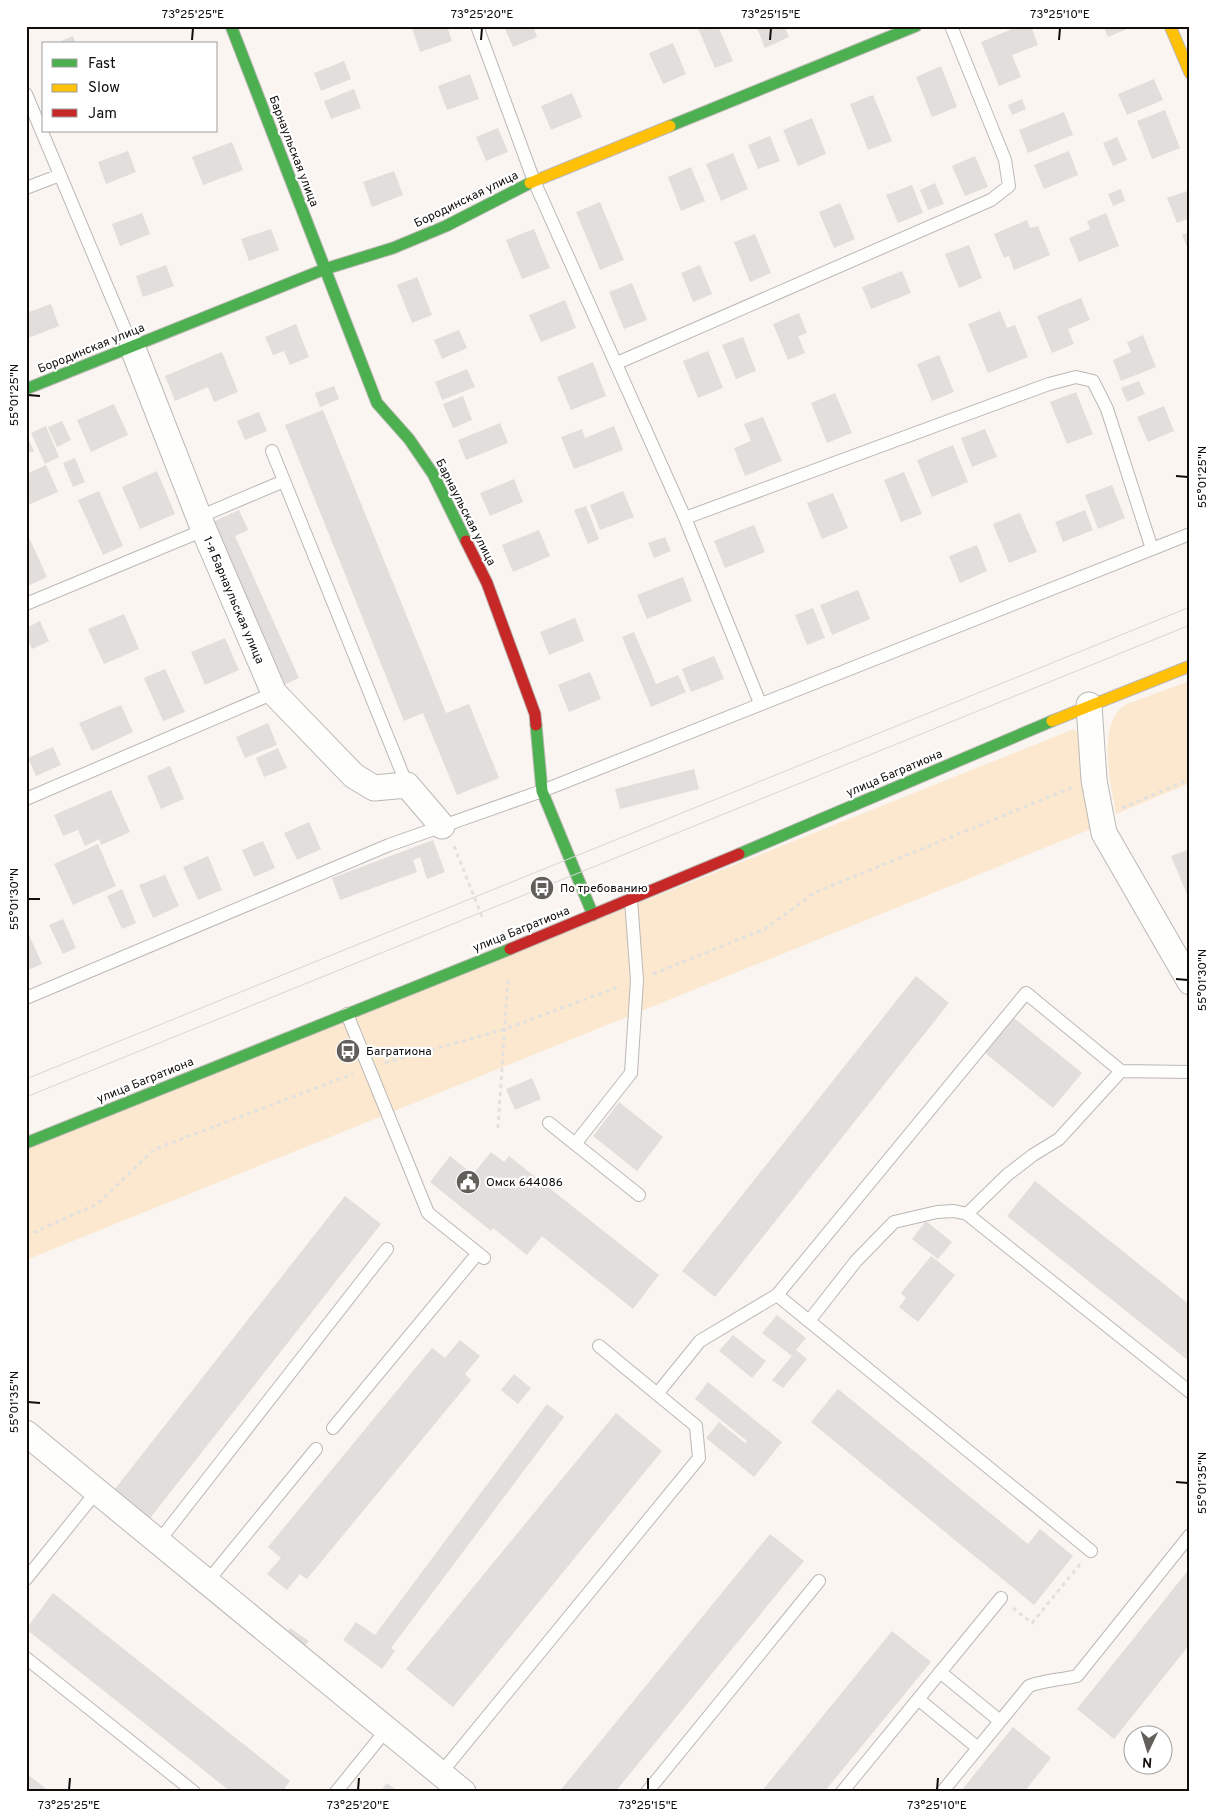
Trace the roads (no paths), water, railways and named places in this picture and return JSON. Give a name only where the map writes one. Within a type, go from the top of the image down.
[{"type":"street","name":"Барнаульская улица","points":[[231,26],[377,403],[409,439],[433,474],[487,583],[535,714],[542,791],[593,915]]},
{"type":"street","name":"Бородинская улица","points":[[26,389],[325,269],[393,248],[446,226],[534,181],[916,26]]},
{"type":"street","points":[[1170,26],[1190,72]]},
{"type":"street","name":"1-я Барнаульская улица","points":[[132,346],[201,523],[274,693],[354,776],[374,788],[407,784]]},
{"type":"street","name":"улица Багратиона","points":[[26,1143],[631,900],[1089,705],[1190,666]]},
{"type":"street","points":[[1089,705],[1096,795],[1104,833],[1190,982]]},
{"type":"street","points":[[407,784],[443,825]]},
{"type":"street","points":[[26,1433],[463,1792]]},
{"type":"lane","points":[[477,26],[534,181],[617,362],[685,518],[760,703]]},
{"type":"lane","points":[[617,362],[991,200],[1009,186],[1005,160],[951,26]]},
{"type":"lane","points":[[26,94],[132,346]]},
{"type":"lane","points":[[26,188],[60,175]]},
{"type":"lane","points":[[685,518],[1040,388],[1076,377],[1093,381],[1108,409],[1152,549]]},
{"type":"lane","points":[[272,451],[407,784]]},
{"type":"lane","points":[[26,604],[201,523],[284,481]]},
{"type":"lane","points":[[26,998],[380,849],[542,791],[1190,534]]},
{"type":"lane","points":[[26,799],[274,693]]},
{"type":"lane","points":[[575,1144],[631,1074],[637,980],[631,900]]},
{"type":"lane","points":[[657,1394],[700,1341],[777,1295],[1026,993],[1121,1071],[1190,1072]]},
{"type":"lane","points":[[333,1428],[481,1255],[428,1213],[347,1014]]},
{"type":"lane","points":[[968,1214],[1007,1175],[1059,1139],[1121,1071]]},
{"type":"lane","points":[[548,1124],[639,1195]]},
{"type":"lane","points":[[809,1321],[856,1261],[894,1222],[937,1212],[954,1211],[968,1214],[1190,1392]]},
{"type":"lane","points":[[158,1541],[387,1249]]},
{"type":"lane","points":[[777,1295],[1091,1551]]},
{"type":"lane","points":[[441,1773],[699,1458],[696,1426],[598,1346]]},
{"type":"lane","points":[[207,1582],[316,1449]]},
{"type":"lane","points":[[26,1579],[97,1490]]},
{"type":"lane","points":[[942,1792],[1029,1686],[1044,1680],[1077,1676],[1190,1535]]},
{"type":"lane","points":[[647,1792],[819,1581]]},
{"type":"lane","points":[[842,1792],[1001,1598]]},
{"type":"lane","points":[[26,1658],[194,1792]]},
{"type":"lane","points":[[940,1672],[1000,1721]]},
{"type":"lane","points":[[918,1699],[978,1748]]},
{"type":"lane","points":[[336,1792],[387,1729]]},
{"type":"tram line","points":[[26,1079],[1190,607]]},
{"type":"tram line","points":[[26,1097],[1190,625]]},
{"type":"place","name":"По требованию","points":[[542,888]]},
{"type":"place","name":"Багратиона","points":[[348,1051]]},
{"type":"place","name":"Омск 644086","points":[[468,1182]]}]
